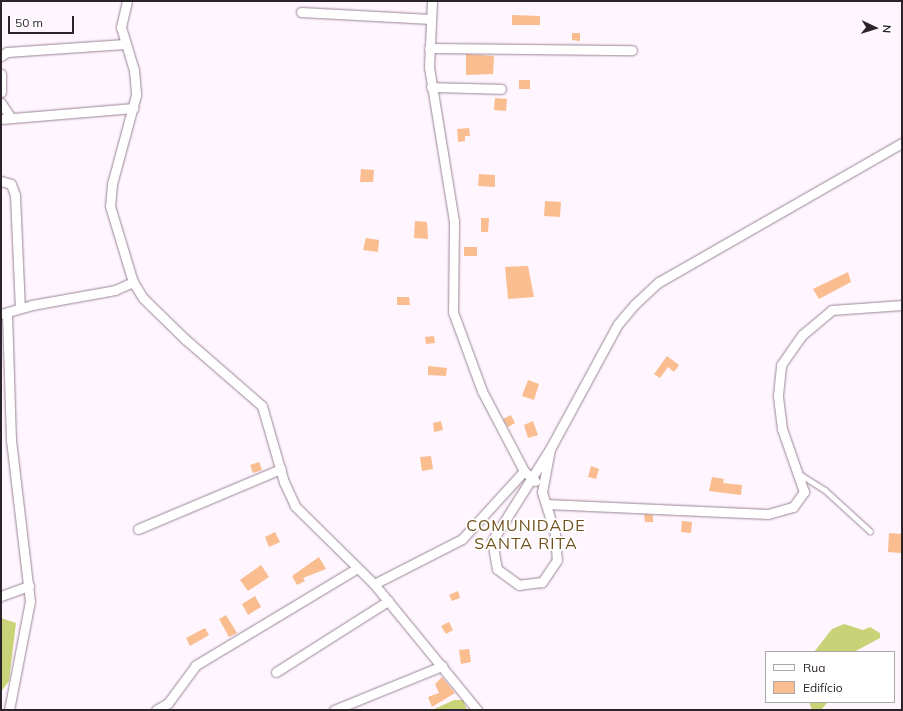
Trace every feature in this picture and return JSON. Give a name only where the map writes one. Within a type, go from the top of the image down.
[{"type":"street","points":[[127,1],[121,27],[124,44],[136,82],[134,108],[112,184],[110,206],[133,282],[142,298],[185,339],[262,406],[281,469],[295,506],[356,568],[374,584],[477,710]]},
{"type":"street","points":[[432,1],[429,48],[431,87],[454,221],[453,312],[482,391],[527,475],[542,486]]},
{"type":"street","points":[[301,12],[431,19]]},
{"type":"street","points":[[1,56],[14,52],[124,44]]},
{"type":"street","points":[[429,48],[632,50]]},
{"type":"street","points":[[1,74],[1,92]]},
{"type":"street","points":[[431,87],[501,89]]},
{"type":"street","points":[[1,103],[11,118]]},
{"type":"street","points":[[1,119],[134,108]]},
{"type":"street","points":[[374,584],[462,539],[527,475],[550,449],[618,324],[648,291],[902,143]]},
{"type":"street","points":[[1,181],[11,184],[15,196],[20,308]]},
{"type":"street","points":[[9,710],[28,620],[29,586],[11,440],[4,314],[20,308],[115,290],[133,282]]},
{"type":"street","points":[[546,504],[768,514],[782,512],[800,501],[804,492],[801,475],[784,436],[778,395],[781,365],[790,349],[832,310],[902,305]]},
{"type":"street","points":[[527,475],[492,541],[497,568],[519,586],[542,582],[557,560],[555,534],[542,486],[550,449]]},
{"type":"street","points":[[138,529],[281,469]]},
{"type":"street","points":[[156,710],[168,703],[196,664],[356,568]]},
{"type":"street","points":[[1,596],[29,586]]},
{"type":"street","points":[[276,672],[388,601]]},
{"type":"street","points":[[334,710],[442,666]]},
{"type":"lane","points":[[801,475],[825,490],[870,531]]},
{"type":"green space","points":[[1,618],[16,623],[9,681],[1,692]]},
{"type":"green space","points":[[844,624],[863,630],[870,627],[880,633],[880,638],[856,651],[815,651],[832,629]]},
{"type":"green space","points":[[454,700],[463,700],[467,710],[432,710]]},
{"type":"green space","points":[[809,703],[827,703],[821,710],[812,710]]},
{"type":"building","points":[[512,15],[540,16],[540,25],[512,25]]},
{"type":"building","points":[[572,33],[580,33],[580,41],[572,40]]},
{"type":"building","points":[[466,54],[494,56],[493,74],[466,75]]},
{"type":"building","points":[[519,80],[530,80],[530,89],[519,89]]},
{"type":"building","points":[[495,98],[507,99],[506,111],[494,110]]},
{"type":"building","points":[[469,128],[470,136],[465,136],[465,141],[458,142],[457,129]]},
{"type":"building","points":[[361,169],[374,170],[373,182],[360,182]]},
{"type":"building","points":[[479,174],[495,175],[495,187],[478,186]]},
{"type":"building","points":[[545,201],[561,202],[560,217],[544,216]]},
{"type":"building","points":[[481,218],[489,218],[488,232],[481,232]]},
{"type":"building","points":[[415,221],[427,222],[428,239],[414,238]]},
{"type":"building","points":[[366,238],[379,240],[378,252],[363,250]]},
{"type":"building","points":[[464,247],[477,247],[477,256],[464,256]]},
{"type":"building","points":[[528,266],[534,297],[508,299],[505,267]]},
{"type":"building","points":[[848,272],[851,282],[819,299],[813,289]]},
{"type":"building","points":[[397,297],[409,297],[410,305],[397,305]]},
{"type":"building","points":[[434,336],[435,343],[426,344],[425,337]]},
{"type":"building","points":[[667,356],[679,365],[674,372],[668,367],[660,378],[654,374]]},
{"type":"building","points":[[428,366],[447,368],[446,376],[428,375]]},
{"type":"building","points":[[528,380],[539,384],[534,400],[522,396]]},
{"type":"building","points":[[511,415],[515,423],[508,427],[503,419]]},
{"type":"building","points":[[441,421],[443,430],[434,432],[433,423]]},
{"type":"building","points":[[533,421],[538,435],[528,438],[524,425]]},
{"type":"building","points":[[431,456],[433,469],[422,471],[420,457]]},
{"type":"building","points":[[259,462],[262,470],[253,473],[250,465]]},
{"type":"building","points":[[591,466],[599,469],[596,479],[588,477]]},
{"type":"building","points":[[712,477],[724,479],[723,483],[742,485],[741,495],[709,491]]},
{"type":"building","points":[[644,514],[653,515],[653,522],[645,522]]},
{"type":"building","points":[[682,521],[692,522],[691,533],[681,532]]},
{"type":"building","points":[[275,532],[280,542],[269,547],[265,537]]},
{"type":"building","points":[[889,533],[902,534],[901,553],[888,552]]},
{"type":"building","points":[[319,557],[326,569],[303,578],[305,581],[297,585],[292,576]]},
{"type":"building","points":[[261,565],[269,577],[248,591],[240,580]]},
{"type":"building","points":[[458,591],[460,598],[452,601],[449,595]]},
{"type":"building","points":[[255,596],[261,607],[248,615],[242,604]]},
{"type":"building","points":[[226,615],[237,633],[229,637],[219,619]]},
{"type":"building","points":[[449,622],[453,630],[446,634],[441,626]]},
{"type":"building","points":[[205,628],[209,635],[190,646],[186,638]]},
{"type":"building","points":[[469,649],[471,662],[461,664],[459,650]]},
{"type":"building","points":[[442,677],[455,693],[432,707],[428,697],[439,693],[435,684]]},
{"type":"district","name":"COMUNIDADE SANTA RITA","points":[[526,534]]}]
